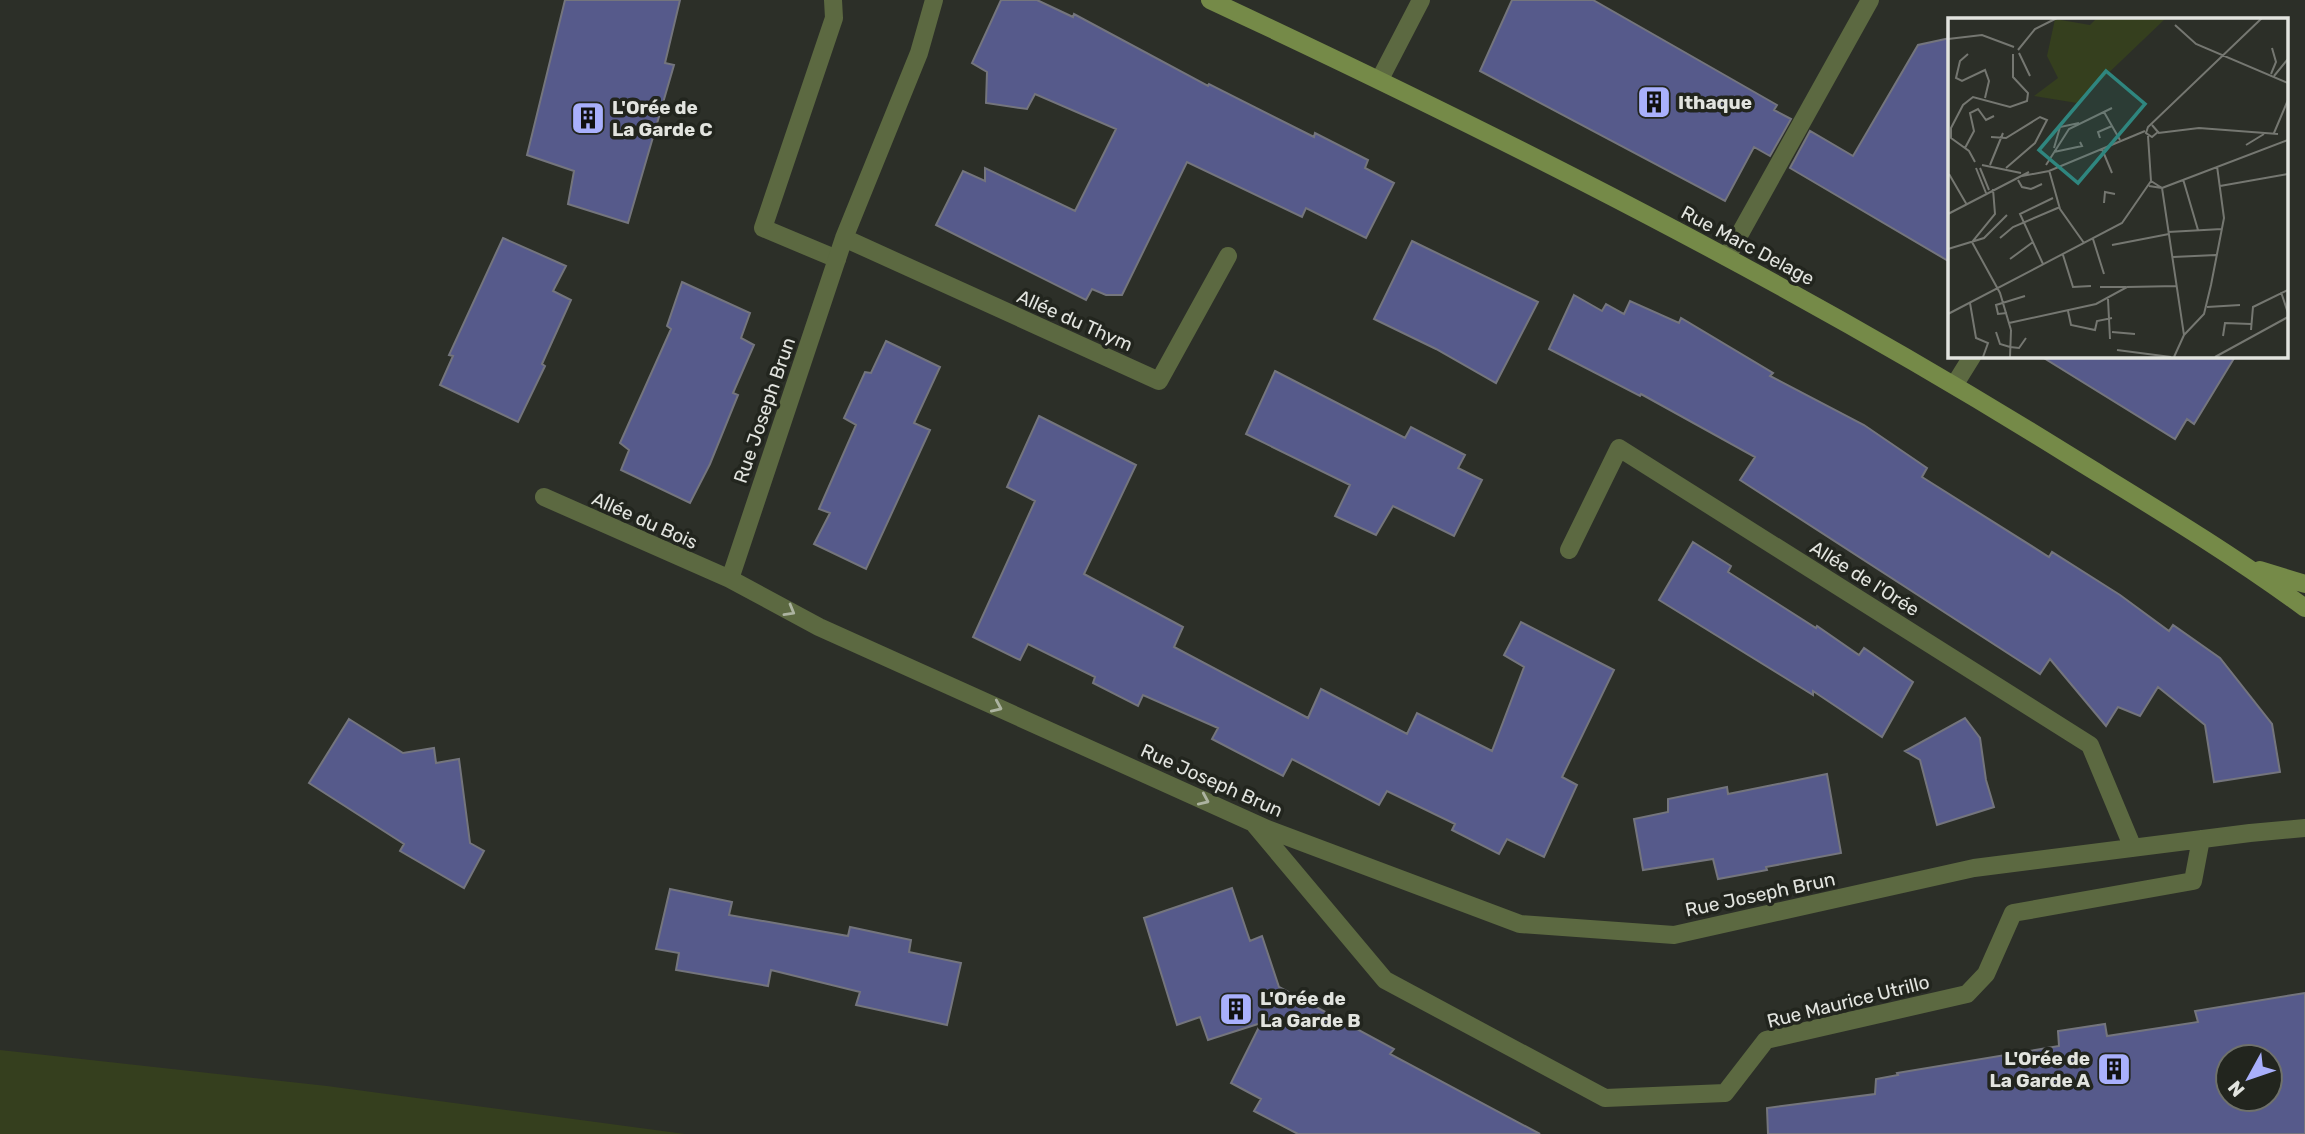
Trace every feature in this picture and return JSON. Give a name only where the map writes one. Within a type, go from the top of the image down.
[{"type":"street","points":[[833,0],[834,18],[762,228],[837,259]]},
{"type":"street","name":"Rue Joseph Brun","points":[[934,0],[919,53],[844,238],[730,579],[819,627],[1253,822],[1520,924],[1674,934],[1974,868],[2305,828]]},
{"type":"street","name":"Rue Marc Delage","points":[[1210,0],[1380,79],[1727,257],[1955,384],[2247,566],[2305,608]]},
{"type":"street","points":[[1380,79],[1421,0]]},
{"type":"street","points":[[1727,257],[1870,0]]},
{"type":"street","name":"Allée du Thym","points":[[844,238],[1159,381],[1228,256]]},
{"type":"street","points":[[1955,384],[1972,357]]},
{"type":"street","name":"Allée de l'Orée","points":[[1569,550],[1619,448],[2090,745],[2133,848]]},
{"type":"street","name":"Allée du Bois","points":[[544,497],[730,579]]},
{"type":"street","name":"Rue Marc Delage","points":[[2247,566],[2305,584]]},
{"type":"street","name":"Rue Maurice Utrillo","points":[[1253,822],[1385,981],[1605,1098],[1725,1093],[1766,1040],[1968,994],[1986,974],[2013,913],[2193,881],[2201,839]]},
{"type":"green space","points":[[0,1050],[327,1086],[685,1134],[0,1134]]},
{"type":"building","name":"L'Orée de La Garde C","points":[[565,0],[680,0],[665,63],[674,65],[628,223],[568,204],[574,171],[527,155]]},
{"type":"building","points":[[1001,0],[1037,0],[1073,17],[1074,14],[1208,86],[1209,84],[1314,137],[1315,133],[1368,160],[1365,168],[1394,183],[1366,238],[1306,208],[1302,217],[1187,162],[1122,295],[1106,295],[1092,289],[1086,300],[936,225],[963,171],[985,181],[985,168],[1075,211],[1116,129],[1035,94],[1027,109],[986,103],[987,72],[972,63]]},
{"type":"building","name":"Ithaque","points":[[1512,0],[1593,0],[1777,105],[1774,110],[1791,119],[1770,156],[1754,147],[1725,201],[1480,71]]},
{"type":"building","points":[[1948,38],[1948,261],[1790,168],[1810,131],[1853,156],[1918,45]]},
{"type":"building","points":[[503,238],[566,266],[553,291],[571,300],[542,364],[545,366],[518,422],[440,385],[453,356],[449,355]]},
{"type":"building","points":[[1412,241],[1538,302],[1496,383],[1436,349],[1374,319]]},
{"type":"building","points":[[682,282],[750,313],[741,338],[754,345],[733,393],[738,395],[710,464],[690,503],[621,470],[629,450],[620,443],[671,329],[667,326]]},
{"type":"building","points":[[1574,295],[1602,311],[1606,304],[1624,314],[1630,301],[1679,323],[1681,318],[1773,373],[1770,376],[1864,425],[1927,468],[1922,477],[2049,557],[2052,552],[2120,595],[2169,631],[2173,625],[2220,658],[2272,724],[2280,772],[2214,782],[2205,725],[2158,687],[2140,716],[2118,707],[2106,726],[2050,659],[2040,674],[1740,480],[1755,457],[1641,394],[1640,396],[1549,349]]},
{"type":"building","points":[[886,341],[940,367],[914,423],[930,430],[866,569],[814,544],[830,513],[819,509],[856,425],[844,418],[865,372],[871,373]]},
{"type":"building","points":[[2042,357],[2235,357],[2194,424],[2187,419],[2175,439]]},
{"type":"building","points":[[1275,371],[1405,438],[1411,427],[1465,455],[1458,468],[1482,480],[1454,536],[1393,506],[1376,535],[1335,516],[1350,485],[1246,434]]},
{"type":"building","points":[[1039,416],[1136,465],[1084,574],[1183,627],[1174,647],[1308,718],[1321,689],[1407,734],[1417,713],[1492,751],[1524,667],[1504,655],[1521,622],[1614,670],[1562,777],[1577,785],[1544,857],[1507,839],[1499,854],[1452,830],[1455,824],[1387,791],[1379,805],[1292,759],[1283,776],[1212,739],[1218,728],[1143,695],[1138,706],[1093,683],[1095,677],[1028,644],[1020,660],[973,637],[1035,501],[1007,487]]},
{"type":"building","points":[[1693,542],[1731,566],[1728,572],[1816,628],[1817,626],[1859,655],[1864,648],[1913,682],[1882,737],[1813,691],[1813,695],[1659,600]]},
{"type":"building","points":[[1965,718],[1980,738],[1986,780],[1994,807],[1937,825],[1920,760],[1905,751]]},
{"type":"building","points":[[349,719],[403,753],[434,748],[436,763],[459,759],[470,843],[484,851],[464,888],[400,851],[404,844],[309,783]]},
{"type":"building","points":[[1827,774],[1841,853],[1718,879],[1713,859],[1643,870],[1634,819],[1668,812],[1668,799],[1727,787],[1728,794]]},
{"type":"building","name":"L'Orée de La Garde B","points":[[1232,888],[1250,941],[1262,936],[1279,987],[1394,1049],[1390,1054],[1540,1134],[1298,1134],[1254,1111],[1261,1099],[1231,1083],[1261,1023],[1208,1040],[1200,1017],[1177,1025],[1144,918]]},
{"type":"building","points":[[670,889],[732,902],[729,915],[848,936],[850,927],[911,940],[909,952],[961,963],[947,1025],[856,1005],[860,992],[771,970],[768,986],[676,970],[679,953],[656,949]]},
{"type":"building","name":"L'Orée de La Garde A","points":[[2305,993],[2305,1134],[1768,1134],[1767,1108],[1875,1094],[1876,1079],[1898,1075],[1897,1073],[2059,1046],[2058,1031],[2105,1024],[2107,1036],[2198,1022],[2195,1011]]},
{"type":"place","name":"Ithaque","points":[[1654,102]]},
{"type":"place","name":"L'Orée de La Garde C","points":[[588,118]]},
{"type":"place","name":"L'Orée de La Garde B","points":[[1236,1009]]},
{"type":"place","name":"L'Orée de La Garde A","points":[[2114,1069]]}]
